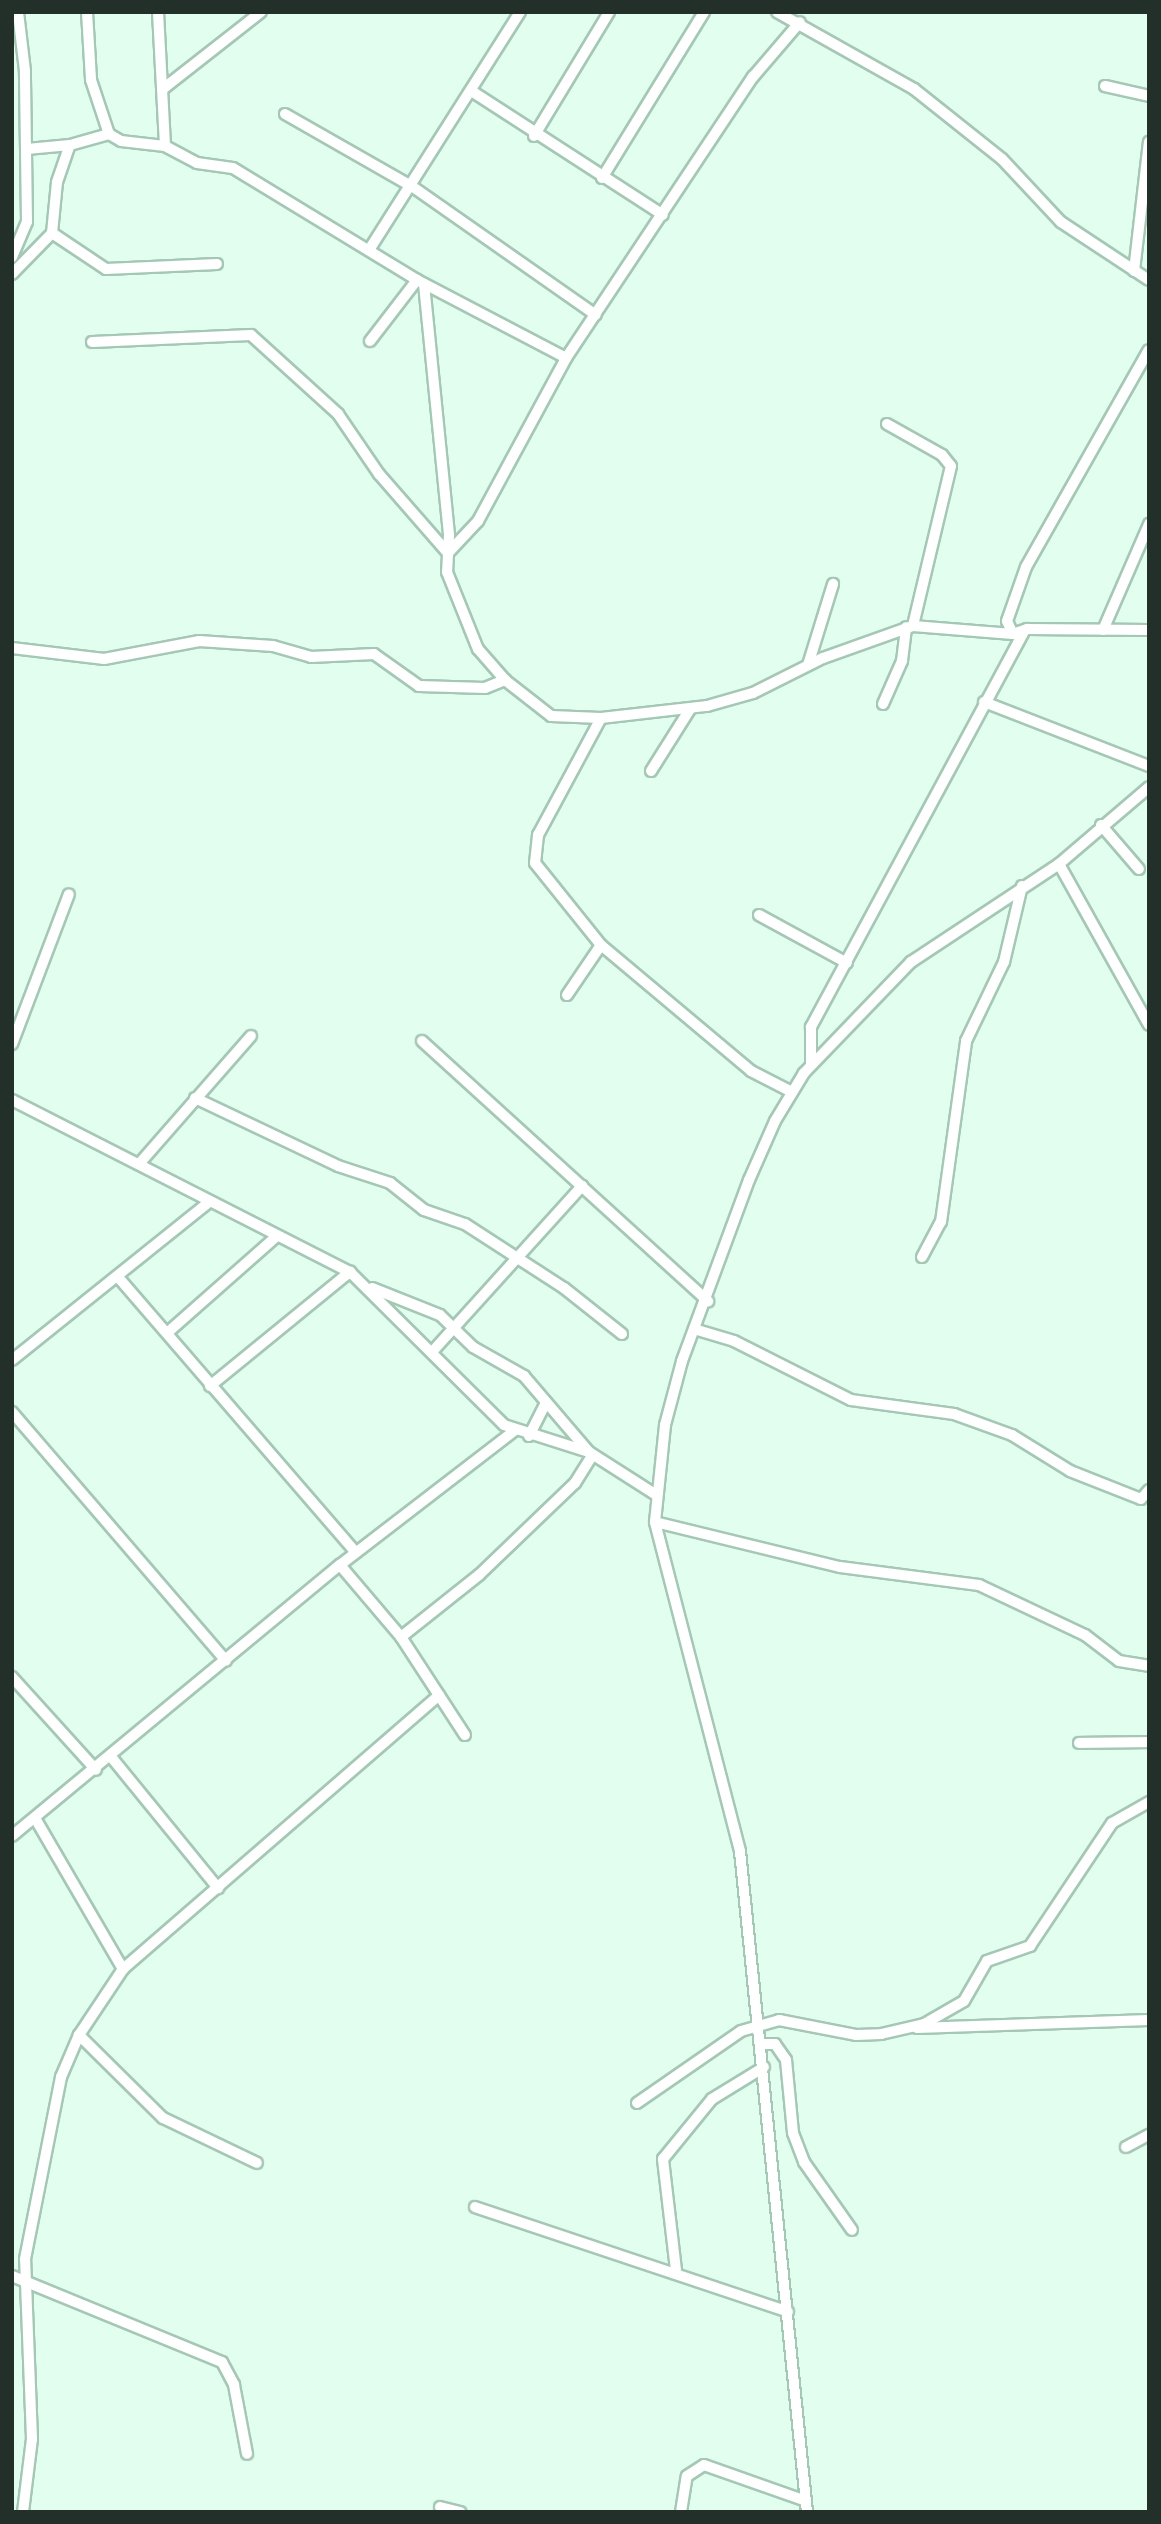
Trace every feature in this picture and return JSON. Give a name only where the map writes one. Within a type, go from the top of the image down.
[{"type":"street","points":[[12,257],[26,230],[27,149],[18,12]]},
{"type":"street","points":[[87,12],[91,80],[110,134],[121,141],[165,146],[197,163],[233,168],[420,282],[566,358]]},
{"type":"street","points":[[158,12],[165,146]]},
{"type":"street","points":[[164,88],[261,12]]},
{"type":"street","points":[[369,250],[413,187],[520,12]]},
{"type":"street","points":[[534,136],[609,12]]},
{"type":"street","points":[[602,178],[704,12]]},
{"type":"street","points":[[777,12],[800,22],[914,89],[1002,159],[1061,222],[1149,280]]},
{"type":"street","points":[[448,553],[478,521],[566,358],[753,77],[800,22]]},
{"type":"street","points":[[1105,86],[1149,96]]},
{"type":"street","points":[[473,92],[534,136],[663,215]]},
{"type":"street","points":[[285,114],[413,187],[596,315]]},
{"type":"street","points":[[27,149],[70,145],[110,134]]},
{"type":"street","points":[[1134,271],[1149,142]]},
{"type":"street","points":[[12,274],[52,233],[57,181],[70,145]]},
{"type":"street","points":[[52,233],[106,269],[217,264]]},
{"type":"street","points":[[370,341],[420,282]]},
{"type":"street","points":[[420,282],[448,553],[447,572],[470,637],[505,680],[551,716],[601,718],[690,709],[753,693],[808,665],[910,626],[1013,634],[1027,629],[1149,630]]},
{"type":"street","points":[[92,342],[234,331],[251,335],[338,414],[379,474],[448,553]]},
{"type":"street","points":[[1013,634],[1007,621],[1026,567],[1149,350]]},
{"type":"street","points":[[883,704],[902,661],[951,466],[942,455],[887,425]]},
{"type":"street","points":[[1103,630],[1149,524]]},
{"type":"street","points":[[808,665],[833,584]]},
{"type":"street","points":[[811,1065],[808,1036],[984,702],[1027,629]]},
{"type":"street","points":[[12,648],[104,659],[199,641],[272,646],[311,657],[374,654],[419,687],[485,688],[505,680]]},
{"type":"street","points":[[984,702],[1149,766]]},
{"type":"street","points":[[652,771],[690,709]]},
{"type":"street","points":[[601,718],[565,777],[534,851],[542,873],[601,945],[751,1071],[792,1092]]},
{"type":"street","points":[[681,2512],[687,2476],[704,2465],[807,2506],[762,2044],[734,1821],[655,1522],[655,1494],[673,1391],[694,1329],[708,1301],[761,1149],[792,1092],[811,1065],[911,962],[1059,864],[1101,825],[1149,787]]},
{"type":"street","points":[[1101,825],[1139,869]]},
{"type":"street","points":[[1059,864],[1149,1025]]},
{"type":"street","points":[[922,1257],[941,1222],[966,1041],[1004,962],[1022,886]]},
{"type":"street","points":[[12,1044],[17,1015],[69,894]]},
{"type":"street","points":[[759,915],[847,963]]},
{"type":"street","points":[[567,995],[601,945]]},
{"type":"street","points":[[139,1164],[251,1036]]},
{"type":"street","points":[[422,1041],[708,1301]]},
{"type":"street","points":[[195,1098],[338,1166],[390,1183],[424,1210],[465,1224],[598,1311],[622,1334]]},
{"type":"street","points":[[12,1100],[139,1164],[208,1203],[350,1272],[432,1352],[467,1394],[515,1430],[590,1454],[655,1494]]},
{"type":"street","points":[[432,1352],[454,1332],[515,1256],[582,1186]]},
{"type":"street","points":[[12,1360],[208,1203]]},
{"type":"street","points":[[167,1333],[276,1237]]},
{"type":"street","points":[[210,1386],[350,1272]]},
{"type":"street","points":[[118,1277],[356,1553]]},
{"type":"street","points":[[368,1287],[440,1315],[454,1332],[524,1376],[590,1454]]},
{"type":"street","points":[[694,1329],[734,1341],[851,1400],[954,1414],[1012,1435],[1070,1471],[1105,1485],[1144,1499],[1149,1490]]},
{"type":"street","points":[[529,1436],[546,1403]]},
{"type":"street","points":[[12,1412],[226,1661]]},
{"type":"street","points":[[12,1836],[112,1759],[340,1565],[515,1430]]},
{"type":"street","points":[[401,1637],[479,1575],[575,1483],[590,1454]]},
{"type":"street","points":[[655,1522],[840,1567],[979,1585],[1085,1635],[1119,1661],[1149,1667]]},
{"type":"street","points":[[340,1565],[401,1637],[466,1735]]},
{"type":"street","points":[[12,1677],[96,1770]]},
{"type":"street","points":[[23,2512],[32,2439],[25,2259],[61,2077],[79,2035],[123,1969],[439,1695]]},
{"type":"street","points":[[1079,1743],[1149,1742]]},
{"type":"street","points":[[112,1759],[218,1888]]},
{"type":"street","points":[[913,2028],[964,2001],[987,1961],[1030,1946],[1099,1837],[1112,1823],[1149,1802]]},
{"type":"street","points":[[35,1818],[123,1969]]},
{"type":"street","points":[[637,2103],[714,2047],[779,2020],[806,2021],[856,2035],[913,2028],[1149,2020]]},
{"type":"street","points":[[79,2035],[163,2118],[257,2163]]},
{"type":"street","points":[[762,2044],[775,2044],[786,2060],[793,2133],[804,2162],[852,2230]]},
{"type":"street","points":[[676,2270],[663,2159],[712,2099],[764,2067]]},
{"type":"street","points":[[1126,2147],[1149,2135]]},
{"type":"street","points":[[475,2207],[676,2270],[788,2312]]},
{"type":"street","points":[[12,2276],[222,2362],[234,2385],[247,2454]]},
{"type":"street","points":[[440,2507],[460,2512]]}]
